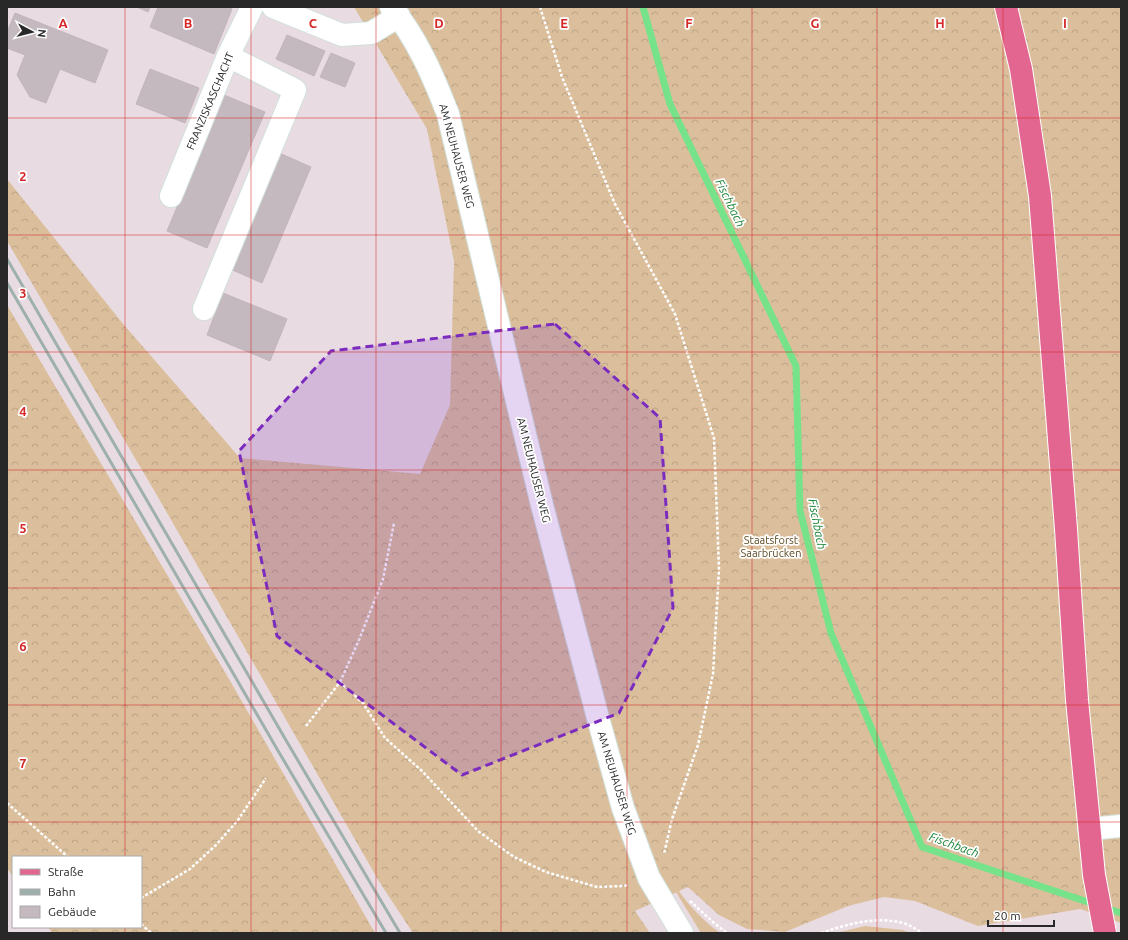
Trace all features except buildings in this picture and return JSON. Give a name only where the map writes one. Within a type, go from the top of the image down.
[{"type":"main road","points":[[1006,7],[1021,69],[1040,196],[1066,529],[1077,700],[1094,875],[1104,930]]},
{"type":"street","name":"FRANZISKASCHACHT","points":[[171,196],[228,56],[252,7]]},
{"type":"street","points":[[273,7],[342,35],[371,33],[395,12]]},
{"type":"street","name":"AM NEUHAUSER WEG","points":[[395,12],[427,63],[448,114],[542,505],[622,808],[649,878],[682,933]]},
{"type":"street","points":[[204,309],[295,90],[228,56]]},
{"type":"street","points":[[1089,829],[1121,826]]},
{"type":"path","points":[[340,682],[363,703],[385,738],[422,771],[478,831],[514,857],[546,872],[597,887],[624,886],[649,878],[662,863],[672,819],[698,745],[713,674],[719,569],[714,438],[675,314],[615,204],[562,77],[540,7]]},
{"type":"path","points":[[306,726],[340,682],[360,640],[383,579],[394,522]]},
{"type":"path","points":[[142,897],[190,869],[216,845],[238,820],[266,778]]},
{"type":"path","points":[[7,803],[67,856]]},
{"type":"path","points":[[689,899],[714,924],[727,933]]},
{"type":"path","points":[[821,933],[866,920],[906,924],[922,933]]},
{"type":"path","points":[[142,925],[151,933]]},
{"type":"highlighted area","points":[[555,324],[660,418],[673,608],[619,713],[462,775],[277,636],[239,451],[331,351]]},
{"type":"green space","name":"Staatsforst Saarbrücken","points":[[354,7],[1121,7],[1121,923],[1080,909],[978,926],[915,901],[884,897],[848,906],[785,932],[747,929],[719,915],[688,887],[635,911],[650,933],[413,933],[380,883],[155,492],[7,241],[7,179],[124,325],[240,458],[420,474],[450,405],[454,261],[427,129]]},
{"type":"green space","points":[[7,305],[229,679],[375,933],[52,933],[49,928],[142,928],[142,856],[12,856],[12,876],[7,868]]},
{"type":"green space","points":[[679,891],[698,914],[720,933],[701,933],[676,892]]},
{"type":"green space","points":[[865,926],[903,930],[910,933],[836,933]]},
{"type":"waterway","name":"Fischbach","points":[[643,7],[670,104],[796,366],[800,511],[831,633],[922,847],[1121,913]]},
{"type":"railway","points":[[7,259],[287,742],[400,933]]},
{"type":"railway","points":[[7,283],[277,749],[386,933]]}]
